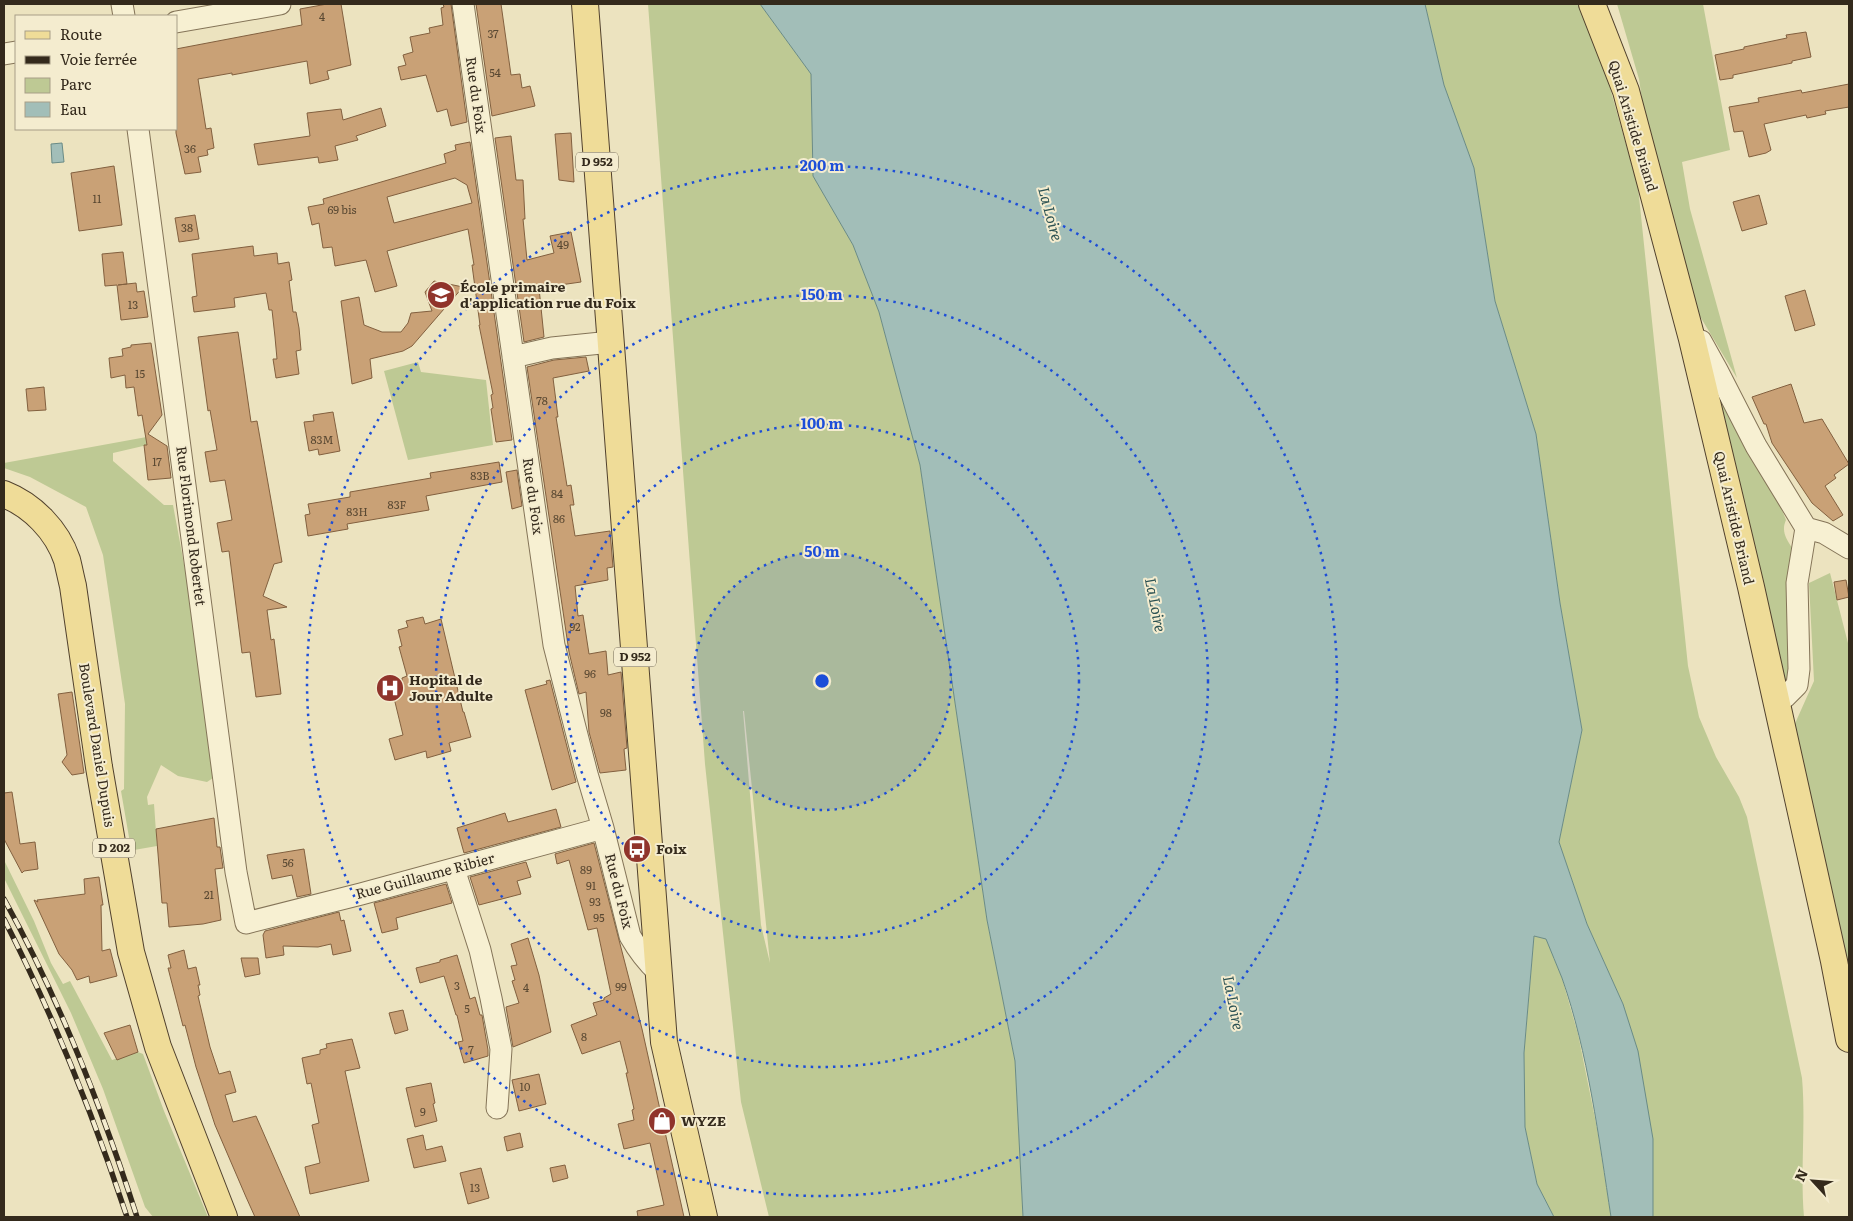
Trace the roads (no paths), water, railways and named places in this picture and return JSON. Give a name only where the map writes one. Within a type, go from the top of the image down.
[{"type":"main road","name":"D 952","points":[[585,4],[664,1042],[704,1217]]},
{"type":"main road","name":"Quai Aristide Briand","points":[[1592,4],[1626,91],[1692,339],[1751,587],[1832,951],[1849,1039]]},
{"type":"main road","name":"Boulevard Daniel Dupuis","points":[[4,494],[20,500],[49,527],[66,558],[73,586],[99,767],[131,952],[158,1047],[224,1217]]},
{"type":"street","points":[[178,22],[280,4]]},
{"type":"street","name":"Rue du Foix","points":[[463,4],[554,645],[630,936],[648,964],[658,972]]},
{"type":"street","name":"Rue Florimond Robertet","points":[[138,130],[236,872],[246,923]]},
{"type":"street","points":[[1692,339],[1701,341],[1718,370],[1756,446],[1806,528],[1797,583],[1800,669],[1797,685],[1785,697],[1775,700]]},
{"type":"street","points":[[513,357],[552,348],[611,342]]},
{"type":"street","points":[[1806,528],[1824,533],[1849,548]]},
{"type":"street","name":"Rue Guillaume Ribier","points":[[246,923],[603,828]]},
{"type":"street","points":[[454,869],[480,950],[494,1015],[500,1049],[497,1108]]},
{"type":"water","name":"La Loire","points":[[760,4],[1425,4],[1444,85],[1474,168],[1495,301],[1536,434],[1560,603],[1582,730],[1559,842],[1587,924],[1623,1004],[1638,1051],[1653,1139],[1653,1217],[1611,1217],[1592,1096],[1571,1006],[1546,939],[1534,936],[1524,1053],[1525,1127],[1537,1184],[1554,1217],[1023,1217],[1015,1061],[987,920],[920,465],[879,312],[853,245],[813,176],[811,74]]},
{"type":"water","points":[[62,143],[64,162],[52,163],[51,144]]},
{"type":"railway","points":[[4,899],[43,976],[78,1055],[124,1176],[137,1217]]},
{"type":"railway","points":[[4,919],[71,1065],[127,1217]]},
{"type":"place","name":"École primaire d'application rue du Foix","points":[[441,295]]},
{"type":"place","name":"Hopital de Jour Adulte","points":[[390,688]]},
{"type":"place","name":"Foix","points":[[637,849]]},
{"type":"place","name":"WYZE","points":[[662,1121]]}]
